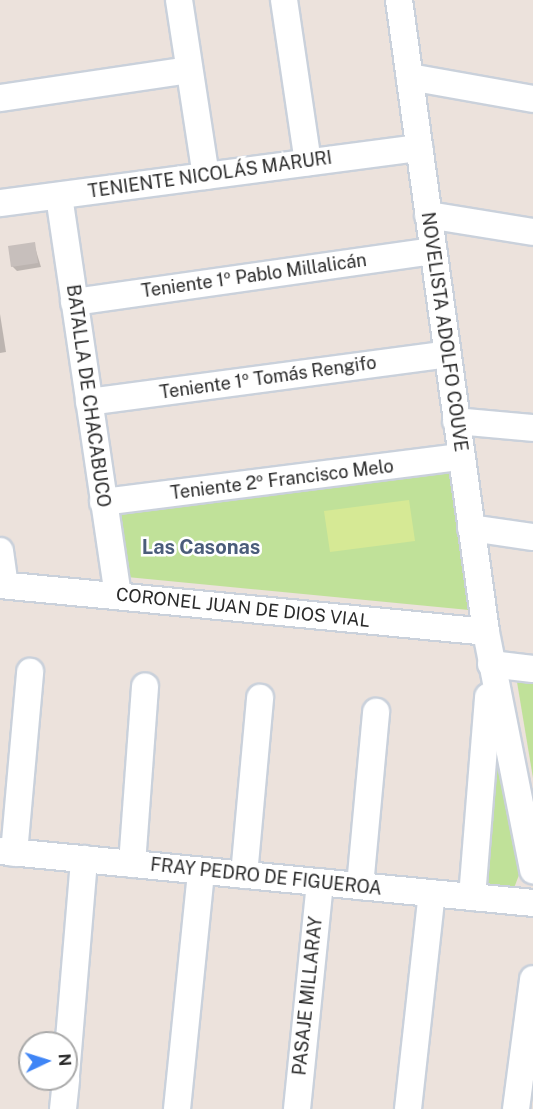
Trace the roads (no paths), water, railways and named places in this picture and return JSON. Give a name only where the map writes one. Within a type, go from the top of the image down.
[{"type":"street","points":[[179,0],[206,176]]},
{"type":"street","points":[[284,0],[308,162]]},
{"type":"street","name":"NOVELISTA ADOLFO COUVE","points":[[399,0],[491,664]]},
{"type":"street","points":[[0,98],[189,70]]},
{"type":"street","points":[[410,77],[533,99]]},
{"type":"street","name":"TENIENTE NICOLÁS MARURI","points":[[0,203],[419,148]]},
{"type":"street","name":"BATALLA DE CHACABUCO","points":[[59,196],[118,596]]},
{"type":"street","points":[[428,215],[533,232]]},
{"type":"street","name":"Teniente 1º Pablo Millalicán","points":[[74,302],[433,251]]},
{"type":"street","name":"Teniente 1º Tomás Rengifo","points":[[89,402],[447,354]]},
{"type":"street","points":[[456,421],[533,428]]},
{"type":"street","name":"Teniente 2º Francisco Melo","points":[[103,502],[461,457]]},
{"type":"street","points":[[471,528],[533,537]]},
{"type":"street","points":[[0,551],[2,585]]},
{"type":"street","name":"CORONEL JUAN DE DIOS VIAL","points":[[2,585],[486,632]]},
{"type":"street","points":[[491,664],[533,669]]},
{"type":"street","points":[[491,664],[533,870]]},
{"type":"street","points":[[472,897],[491,664]]},
{"type":"street","points":[[7,852],[30,672]]},
{"type":"street","points":[[132,864],[145,686]]},
{"type":"street","points":[[244,875],[260,698]]},
{"type":"street","points":[[360,886],[376,712]]},
{"type":"street","name":"FRAY PEDRO DE FIGUEROA","points":[[7,852],[533,903]]},
{"type":"street","points":[[70,1031],[84,859]]},
{"type":"street","points":[[177,1109],[201,871]]},
{"type":"street","name":"PASAJE MILLARAY","points":[[297,1109],[320,882]]},
{"type":"street","points":[[408,1109],[432,893]]},
{"type":"street","points":[[516,1109],[533,979]]},
{"type":"street","points":[[63,1109],[65,1091]]},
{"type":"district","name":"Las Casonas","points":[[201,547]]}]
